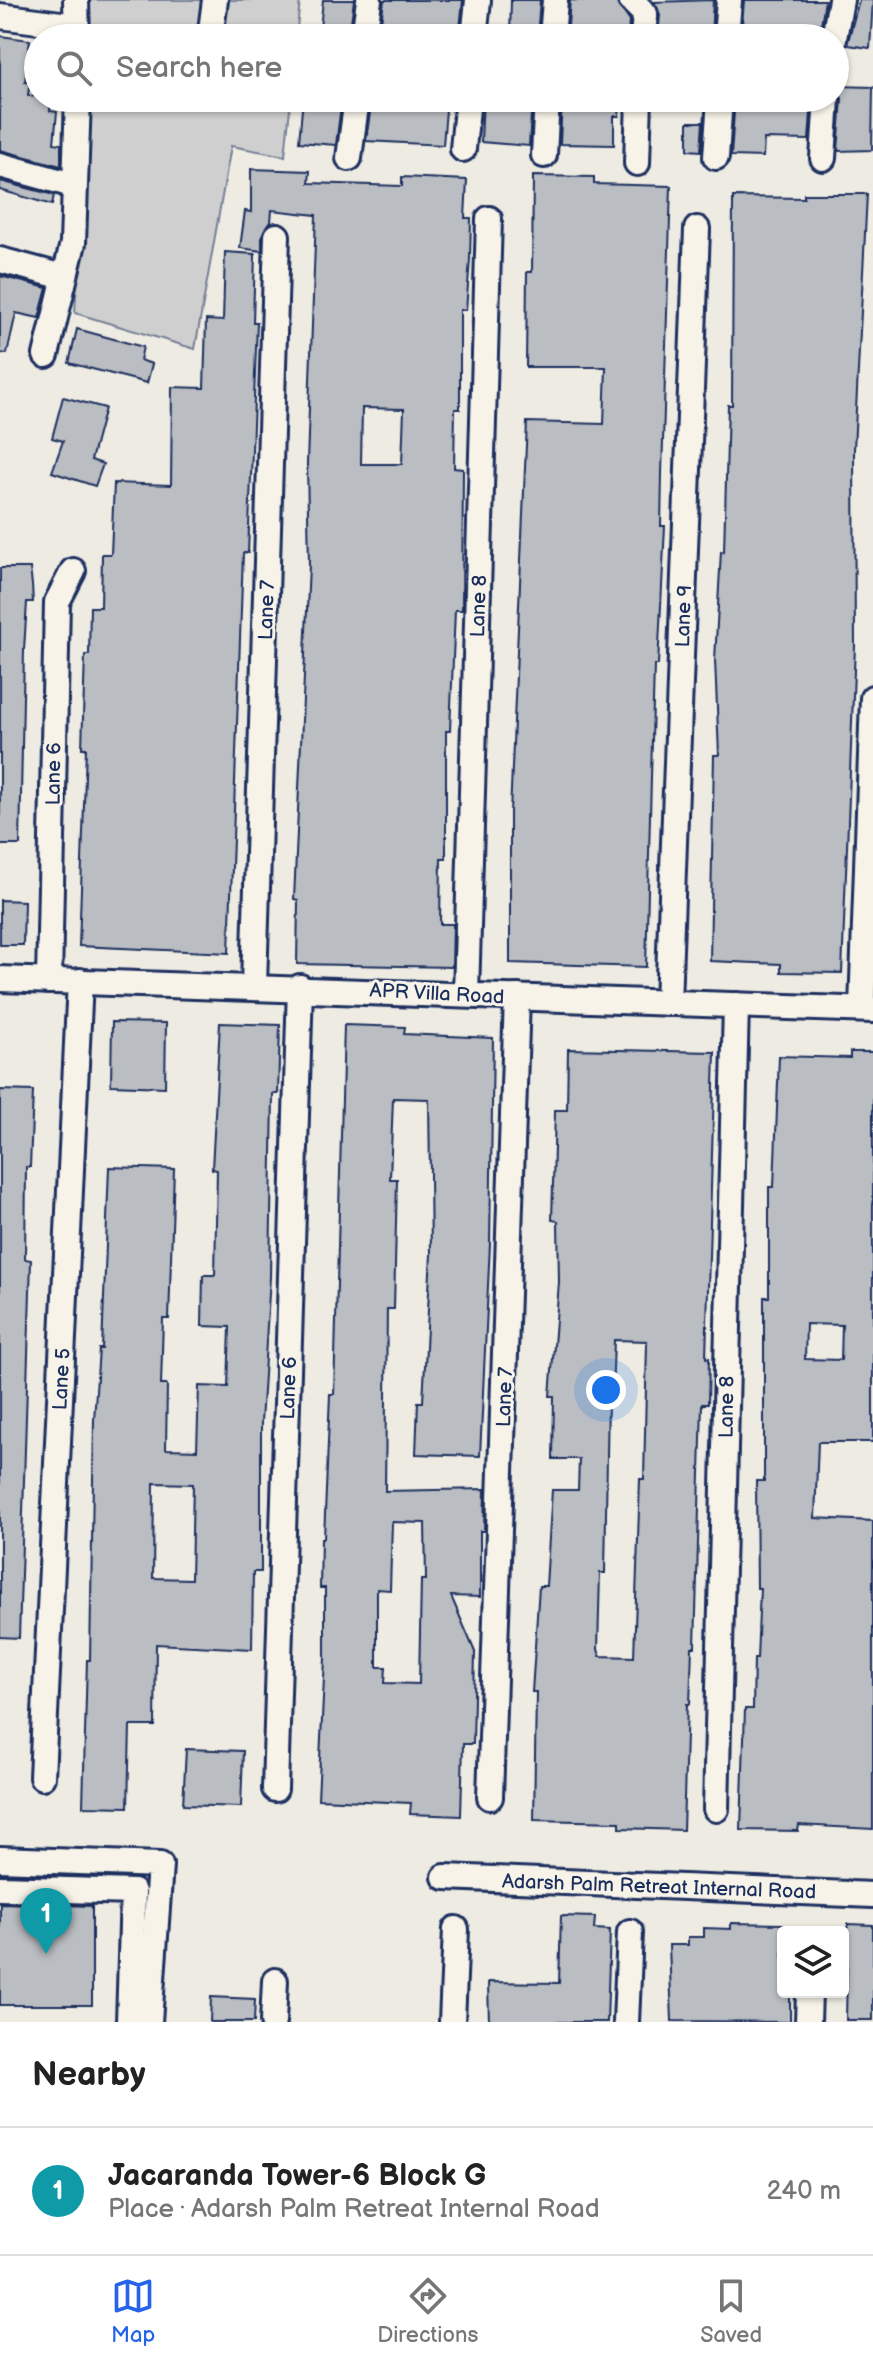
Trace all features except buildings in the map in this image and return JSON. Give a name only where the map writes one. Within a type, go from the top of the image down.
[{"type":"street","points":[[76,0],[77,24]]},
{"type":"street","points":[[212,24],[215,0]]},
{"type":"street","points":[[366,24],[369,0]]},
{"type":"street","points":[[475,24],[478,0]]},
{"type":"street","points":[[553,24],[555,0]]},
{"type":"street","points":[[631,0],[645,14],[644,24]]},
{"type":"street","points":[[727,24],[729,0]]},
{"type":"street","points":[[837,24],[841,0]]},
{"type":"street","points":[[0,16],[38,24]]},
{"type":"street","points":[[46,355],[73,243],[77,112]]},
{"type":"street","points":[[349,158],[355,112]]},
{"type":"street","points":[[463,149],[467,112]]},
{"type":"street","points":[[544,155],[546,112]]},
{"type":"street","points":[[637,163],[639,112]]},
{"type":"street","points":[[716,157],[719,112]]},
{"type":"street","points":[[823,158],[826,112]]},
{"type":"street","points":[[0,165],[73,185]]},
{"type":"street","name":"Lane 8","points":[[466,994],[489,219]]},
{"type":"street","name":"Lane 9","points":[[668,1003],[697,229]]},
{"type":"street","name":"Lane 7","points":[[254,985],[277,236]]},
{"type":"street","points":[[0,260],[64,277]]},
{"type":"street","name":"Lane 6","points":[[49,981],[57,602],[73,571]]},
{"type":"street","points":[[868,1009],[873,698]]},
{"type":"street","name":"APR Villa Road","points":[[0,979],[254,985],[868,1009]]},
{"type":"street","name":"Lane 5","points":[[42,1777],[80,981]]},
{"type":"street","name":"Lane 6","points":[[275,1789],[300,987]]},
{"type":"street","name":"Lane 7","points":[[490,1797],[517,997]]},
{"type":"street","name":"Lane 8","points":[[716,1809],[736,1005]]},
{"type":"street","points":[[0,1859],[160,1865],[149,2022]]},
{"type":"street","name":"Adarsh Palm Retreat Internal Road","points":[[445,1877],[873,1895]]},
{"type":"street","points":[[0,1888],[133,1892],[129,2022]]},
{"type":"street","points":[[452,2022],[456,1929]]},
{"type":"street","points":[[626,2022],[630,1932]]},
{"type":"street","points":[[273,2022],[275,1981]]},
{"type":"street","points":[[808,2022],[809,1998]]},
{"type":"shaded area","points":[[83,0],[300,0],[297,24],[84,24]]},
{"type":"shaded area","points":[[85,112],[290,112],[285,156],[231,146],[195,349],[75,313]]},
{"type":"place","name":"Jacaranda Tower-6 Block G","points":[[46,1954]]}]
